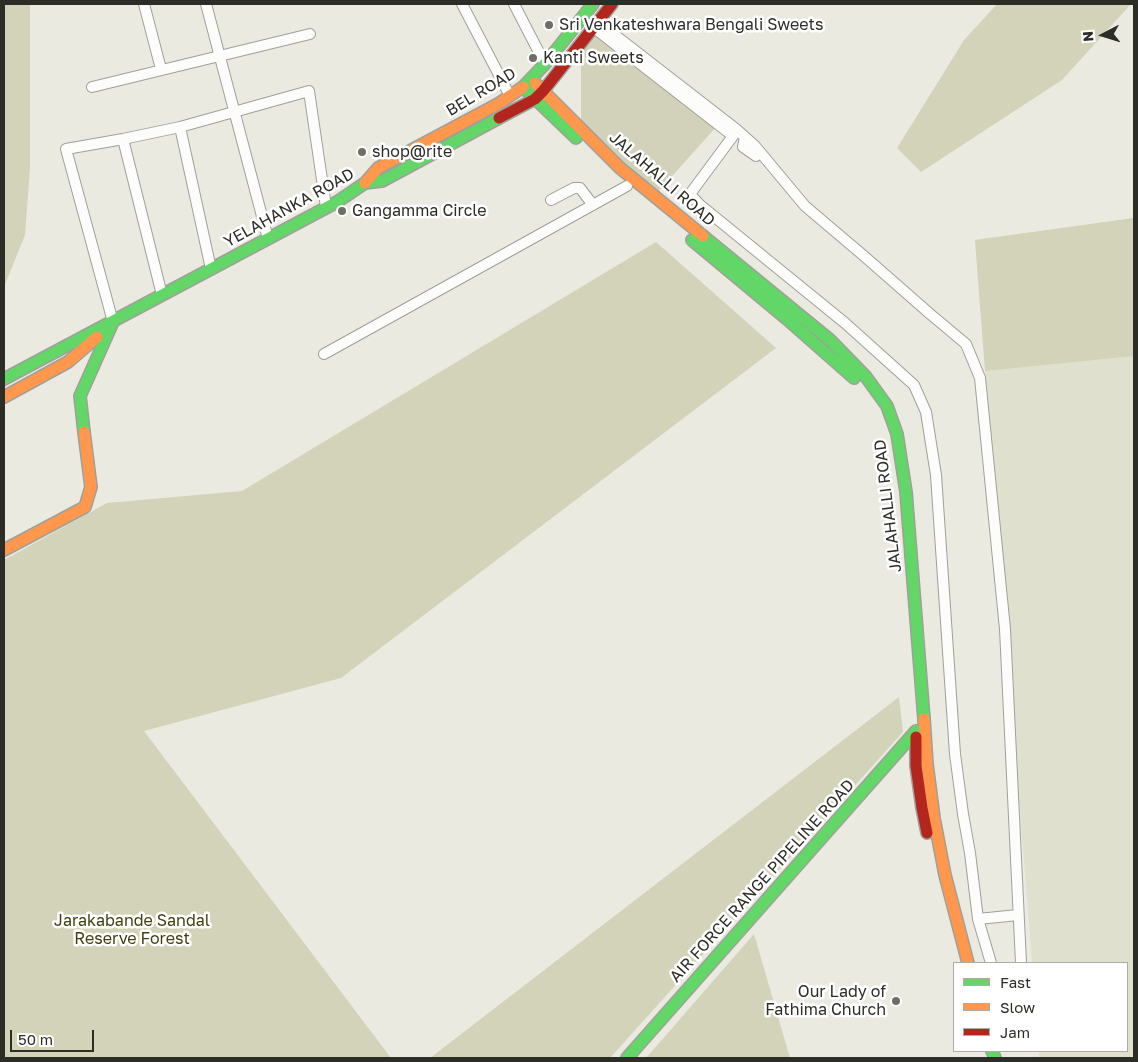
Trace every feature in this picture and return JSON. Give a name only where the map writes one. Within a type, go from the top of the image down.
[{"type":"main road","name":"BEL ROAD","points":[[365,183],[378,168],[498,104],[527,83],[545,64],[593,4]]},
{"type":"main road","points":[[539,95],[612,4]]},
{"type":"main road","name":"JALAHALLI ROAD","points":[[527,83],[627,186],[800,331],[862,386],[881,410],[892,435],[902,489],[914,660],[921,730],[934,818],[945,875],[968,962]]},
{"type":"main road","name":"JALAHALLI ROAD","points":[[539,95],[620,168],[830,340],[866,377],[887,406],[897,434],[906,492],[921,730]]},
{"type":"main road","name":"YELAHANKA ROAD","points":[[4,379],[326,208],[365,183],[382,181],[539,95]]},
{"type":"main road","points":[[4,550],[85,506],[91,487],[80,396],[113,322]]},
{"type":"main road","name":"YELAHANKA ROAD","points":[[4,397],[68,362],[113,322]]},
{"type":"main road","points":[[921,730],[916,766],[922,808],[935,873],[959,962]]},
{"type":"main road","name":"AIR FORCE RANGE PIPELINE ROAD","points":[[627,1058],[921,730]]},
{"type":"street","points":[[144,4],[162,70]]},
{"type":"street","points":[[206,4],[268,239]]},
{"type":"street","points":[[462,4],[510,96]]},
{"type":"street","points":[[514,4],[545,64]]},
{"type":"street","points":[[595,24],[734,132],[745,137],[755,146],[805,206],[966,344],[980,378],[1005,629],[1021,962]]},
{"type":"street","points":[[92,87],[310,34]]},
{"type":"street","points":[[113,322],[66,149],[180,127],[309,91],[326,208]]},
{"type":"street","points":[[180,127],[211,269]]},
{"type":"street","points":[[734,132],[690,194],[844,323],[914,385],[926,412],[936,475],[955,754],[978,919],[991,962]]},
{"type":"street","points":[[745,137],[744,146],[756,156]]},
{"type":"street","points":[[122,139],[162,296]]},
{"type":"street","points":[[324,354],[627,186]]},
{"type":"street","points":[[551,200],[574,188],[580,188],[593,205]]},
{"type":"street","points":[[978,919],[1018,915]]},
{"type":"shaded area","points":[[592,30],[717,126],[656,194],[581,129],[581,45]]},
{"type":"shaded area","points":[[1134,218],[1134,1058],[1039,1058],[1039,1052],[1128,1052],[1128,962],[1032,962],[975,240]]},
{"type":"green space","points":[[4,4],[30,4],[30,168],[25,235],[4,287]]},
{"type":"green space","points":[[997,4],[1131,4],[1062,80],[921,172],[897,148],[964,40]]},
{"type":"green space","points":[[1134,218],[1134,356],[985,371],[975,240]]},
{"type":"green space","name":"Jarakabande Sandal Reserve Forest","points":[[656,242],[776,348],[341,678],[144,731],[391,1058],[4,1058],[4,560],[107,503],[242,491]]},
{"type":"green space","points":[[899,697],[903,732],[610,1058],[430,1058]]},
{"type":"green space","points":[[754,934],[790,1058],[646,1058]]},
{"type":"traffic: fast","points":[[523,87],[545,64],[593,4]]},
{"type":"traffic: fast","points":[[527,91],[576,138]]},
{"type":"traffic: fast","points":[[4,379],[337,202],[365,183],[382,181],[499,118]]},
{"type":"traffic: fast","points":[[703,236],[830,340],[866,377],[887,406],[897,434],[906,492],[924,719]]},
{"type":"traffic: fast","points":[[692,240],[854,378]]},
{"type":"traffic: fast","points":[[84,432],[80,396],[113,322]]},
{"type":"traffic: fast","points":[[627,1058],[916,731],[921,730]]},
{"type":"traffic: fast","points":[[992,1052],[995,1058]]},
{"type":"traffic: slow","points":[[535,83],[620,168],[703,236]]},
{"type":"traffic: slow","points":[[365,183],[378,168],[498,104],[523,87]]},
{"type":"traffic: slow","points":[[4,397],[68,362],[97,337]]},
{"type":"traffic: slow","points":[[4,550],[85,507],[91,487],[84,432]]},
{"type":"traffic: slow","points":[[924,719],[927,764],[934,818],[945,875],[968,962]]},
{"type":"traffic: jam","points":[[499,118],[535,99],[543,91],[612,4]]},
{"type":"traffic: jam","points":[[916,737],[916,766],[927,833]]},
{"type":"place","name":"Sri Venkateshwara Bengali Sweets","points":[[549,25]]},
{"type":"place","name":"Kanti Sweets","points":[[533,58]]},
{"type":"place","name":"shop@rite","points":[[362,152]]},
{"type":"place","name":"Gangamma Circle","points":[[342,211]]},
{"type":"place","name":"Our Lady of Fathima Church","points":[[896,1001]]}]
